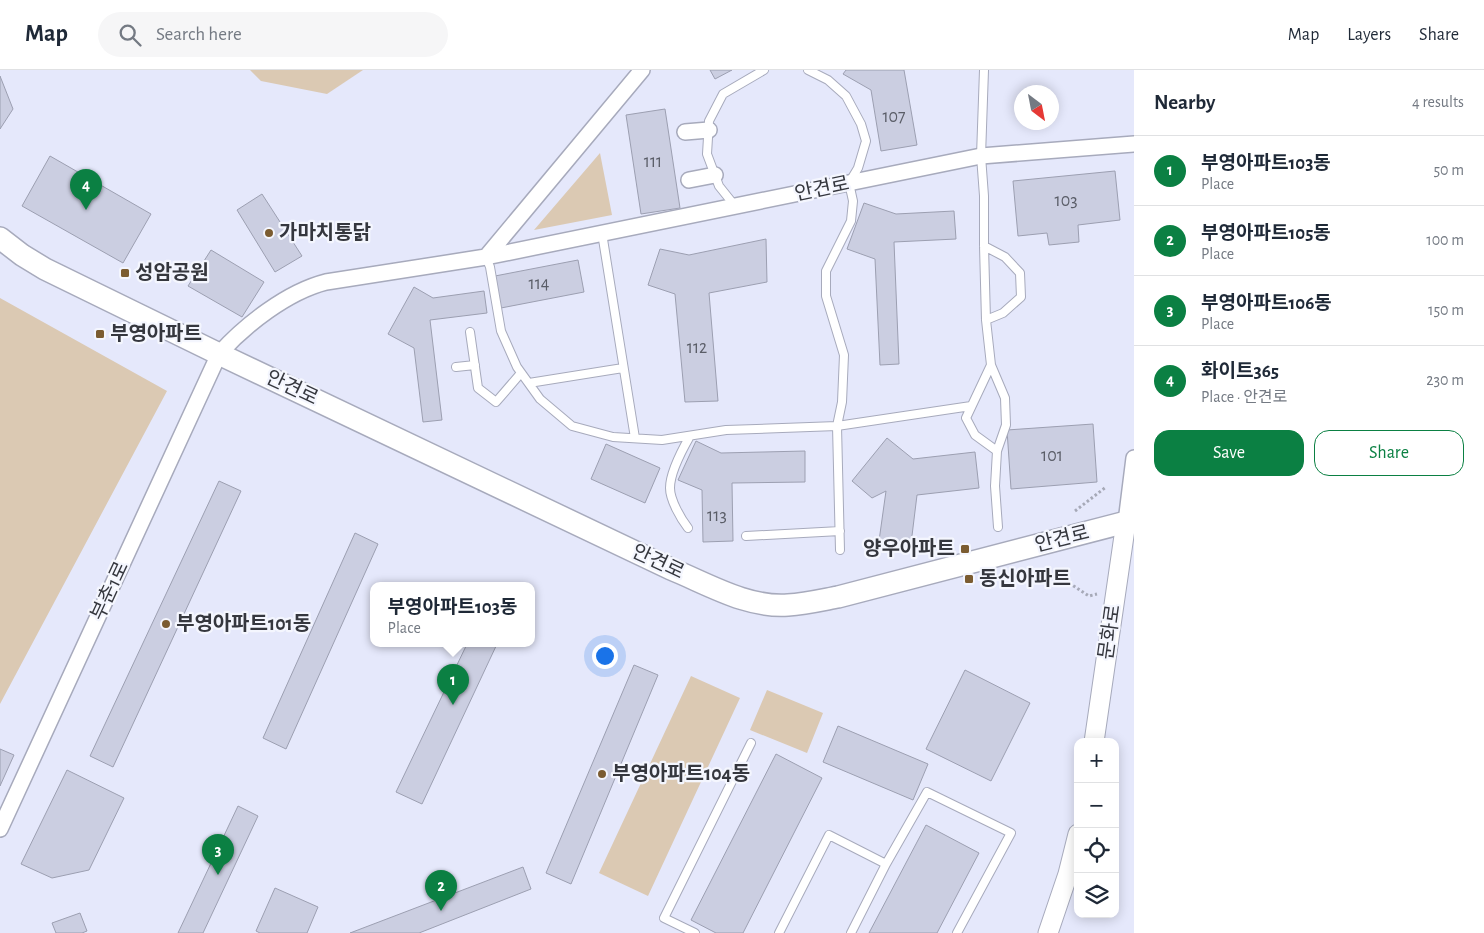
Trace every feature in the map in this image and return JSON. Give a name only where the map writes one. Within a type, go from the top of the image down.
[{"type":"main road","name":"안견로","points":[[0,238],[22,255],[45,269],[219,354],[671,568],[726,593],[756,603],[788,605],[838,597],[1130,521]]},
{"type":"street","points":[[486,257],[642,70]]},
{"type":"street","points":[[685,132],[709,130]]},
{"type":"street","name":"안견로","points":[[219,354],[242,332],[271,310],[297,293],[315,285],[486,257],[981,156],[1134,144]]},
{"type":"street","points":[[690,180],[715,175]]},
{"type":"street","name":"부춘1로","points":[[0,829],[219,354]]},
{"type":"street","points":[[1130,521],[1134,458]]},
{"type":"street","name":"문화로","points":[[1095,738],[1130,521]]},
{"type":"street","points":[[1048,933],[1074,850]]},
{"type":"lane","points":[[736,206],[719,186],[707,154],[709,121],[722,94],[764,70]]},
{"type":"lane","points":[[808,70],[828,80],[846,96],[861,124],[866,141],[858,168],[849,183],[853,201],[852,221],[826,271],[826,296],[844,355],[842,402],[837,426],[840,550]]},
{"type":"lane","points":[[984,70],[981,156],[984,196],[986,320],[992,365],[1004,398],[1006,425],[997,451],[995,486],[998,527]]},
{"type":"lane","points":[[602,233],[635,438]]},
{"type":"lane","points":[[984,246],[1005,257],[1020,273],[1021,297],[1003,313],[986,320]]},
{"type":"lane","points":[[486,257],[490,267],[501,331],[517,367],[540,399],[572,426],[613,437],[662,440],[726,430],[837,426],[971,406]]},
{"type":"lane","points":[[470,332],[478,388],[496,402],[521,373]]},
{"type":"lane","points":[[456,367],[475,365]]},
{"type":"lane","points":[[992,365],[966,418],[975,435],[997,451]]},
{"type":"lane","points":[[528,383],[624,368]]},
{"type":"lane","points":[[688,528],[680,516],[670,488],[677,460],[690,436]]},
{"type":"lane","points":[[746,536],[840,531]]},
{"type":"lane","points":[[695,933],[664,918],[751,743]]},
{"type":"lane","points":[[850,933],[927,792],[1010,833],[957,933]]},
{"type":"lane","points":[[779,933],[829,835],[886,864]]},
{"type":"path","points":[[1074,511],[1106,488]]},
{"type":"shaded area","points":[[250,70],[363,70],[327,94],[261,81]]},
{"type":"shaded area","points":[[600,153],[612,215],[534,230]]},
{"type":"shaded area","points":[[0,298],[167,391],[0,704]]},
{"type":"shaded area","points":[[691,676],[740,698],[648,896],[599,873]]},
{"type":"shaded area","points":[[767,690],[823,713],[807,753],[750,730]]},
{"type":"building","points":[[710,70],[732,70],[715,79]]},
{"type":"building","points":[[846,70],[904,70],[917,145],[881,151],[871,90],[843,74]]},
{"type":"building","points":[[0,76],[13,109],[0,129]]},
{"type":"building","points":[[665,109],[680,208],[641,214],[626,115]]},
{"type":"building","points":[[50,156],[151,214],[123,263],[22,206]]},
{"type":"building","points":[[1115,171],[1120,220],[1078,225],[1079,242],[1049,245],[1047,233],[1018,236],[1013,181]]},
{"type":"building","name":"가마치통닭","points":[[262,194],[302,256],[275,272],[237,210]]},
{"type":"building","points":[[864,203],[896,214],[954,211],[956,239],[894,242],[899,364],[880,365],[875,259],[847,249]]},
{"type":"building","points":[[766,239],[767,282],[709,293],[718,401],[685,402],[675,294],[648,285],[660,249],[689,255]]},
{"type":"building","points":[[211,250],[264,282],[242,317],[188,286]]},
{"type":"building","points":[[578,260],[584,292],[501,308],[495,276]]},
{"type":"building","points":[[414,287],[433,298],[484,291],[487,313],[430,320],[442,420],[423,422],[414,348],[388,334]]},
{"type":"building","points":[[1093,424],[1097,482],[1011,489],[1007,430]]},
{"type":"building","points":[[887,438],[913,459],[975,452],[979,488],[917,495],[910,552],[878,548],[886,491],[872,498],[852,481]]},
{"type":"building","points":[[696,441],[721,453],[805,451],[805,482],[732,483],[733,541],[703,542],[702,490],[678,480]]},
{"type":"building","points":[[606,444],[660,468],[645,503],[591,479]]},
{"type":"building","name":"부영아파트101동","points":[[219,481],[241,491],[113,767],[90,756]]},
{"type":"building","points":[[355,533],[378,544],[286,749],[263,738]]},
{"type":"building","points":[[466,647],[496,647],[422,804],[396,792]]},
{"type":"building","name":"부영아파트104동","points":[[634,665],[658,675],[571,884],[546,873]]},
{"type":"building","points":[[965,670],[1030,703],[991,781],[926,749]]},
{"type":"building","points":[[838,726],[928,764],[913,800],[823,762]]},
{"type":"building","points":[[0,749],[14,755],[0,786]]},
{"type":"building","points":[[776,754],[822,778],[743,933],[716,933],[691,920]]},
{"type":"building","points":[[67,770],[124,798],[89,870],[52,878],[21,864]]},
{"type":"building","points":[[238,806],[258,816],[203,933],[178,933]]},
{"type":"building","points":[[926,825],[979,853],[937,933],[869,933]]},
{"type":"building","points":[[523,867],[531,889],[419,933],[350,933]]},
{"type":"building","points":[[275,888],[318,907],[307,933],[260,933],[256,931]]},
{"type":"building","points":[[80,913],[87,931],[82,933],[56,933],[52,923]]},
{"type":"place","name":"화이트365","points":[[86,210]]},
{"type":"place","name":"가마치통닭","points":[[269,233]]},
{"type":"place","name":"성암공원","points":[[125,273]]},
{"type":"place","name":"부영아파트","points":[[100,334]]},
{"type":"place","name":"양우아파트","points":[[965,549]]},
{"type":"place","name":"동신아파트","points":[[969,579]]},
{"type":"place","name":"부영아파트101동","points":[[166,624]]},
{"type":"place","name":"부영아파트103동","points":[[453,705]]},
{"type":"place","name":"부영아파트104동","points":[[602,774]]},
{"type":"place","name":"부영아파트106동","points":[[218,875]]},
{"type":"place","name":"부영아파트105동","points":[[441,911]]}]
